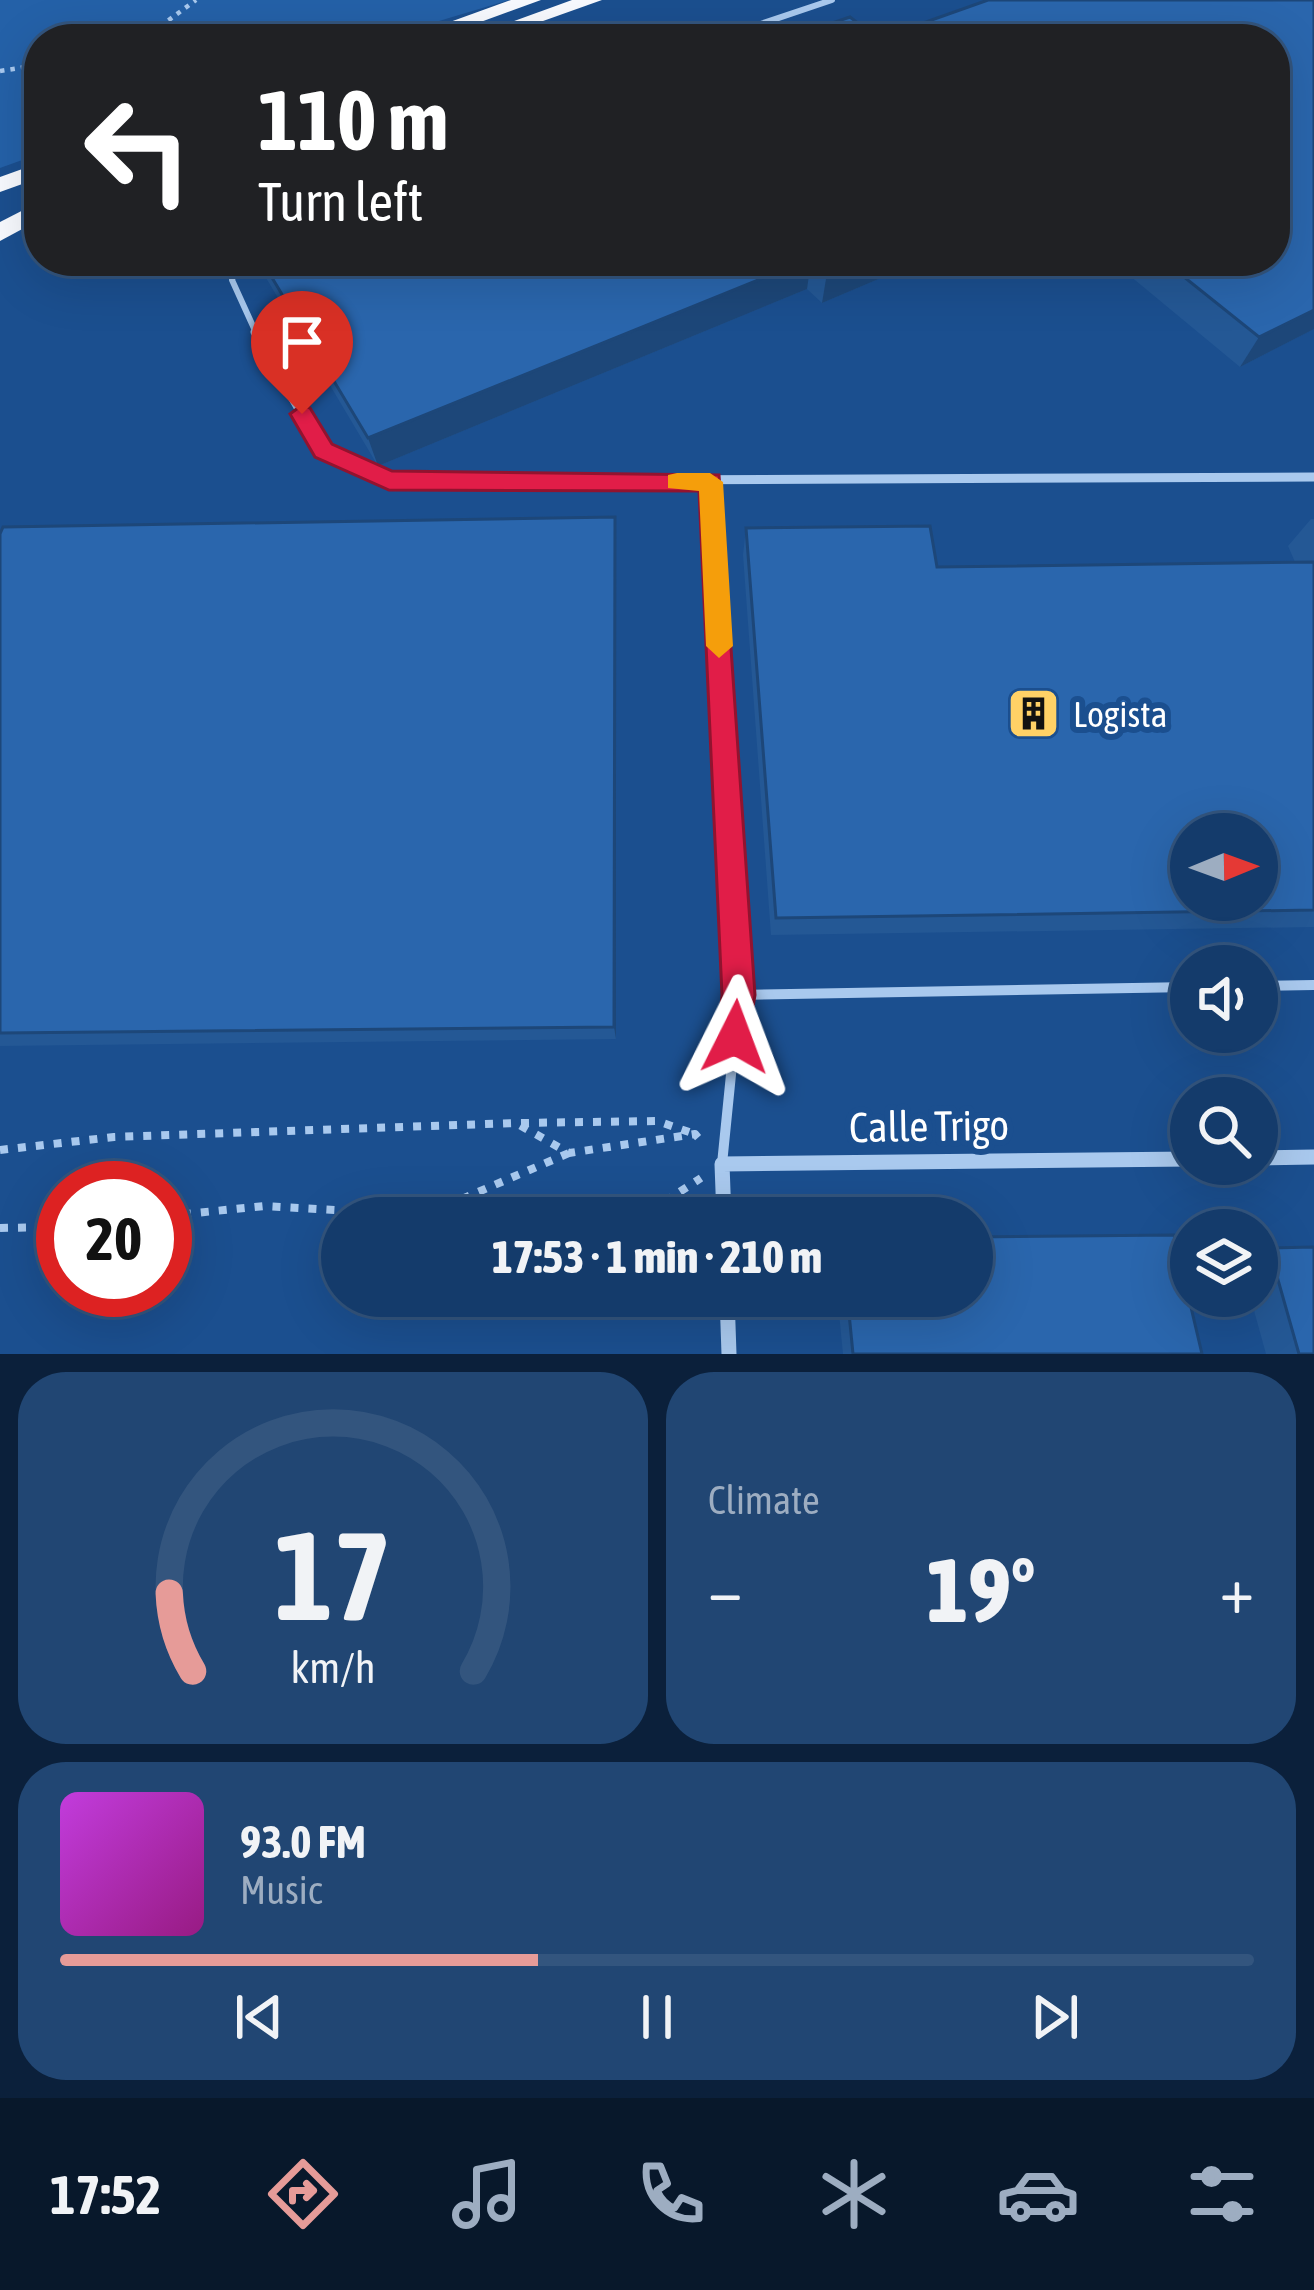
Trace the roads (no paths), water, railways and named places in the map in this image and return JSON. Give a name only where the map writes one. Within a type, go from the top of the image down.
[{"type":"highway","points":[[458,24],[531,0]]},
{"type":"highway","points":[[521,24],[592,0]]},
{"type":"street","points":[[1278,1158],[1314,1157]]},
{"type":"street","name":"Calle Trigo","points":[[722,1164],[1170,1159]]},
{"type":"street","points":[[722,1164],[723,1197]]},
{"type":"street","points":[[728,1317],[729,1354]]},
{"type":"lane","points":[[761,24],[832,0]]},
{"type":"lane","points":[[233,276],[259,340],[323,451],[389,481],[1314,477]]},
{"type":"lane","points":[[710,482],[739,995],[722,1164]]},
{"type":"lane","points":[[1278,986],[1314,986]]},
{"type":"lane","points":[[739,995],[1170,988]]},
{"type":"place","name":"Logista","points":[[1034,714]]}]
